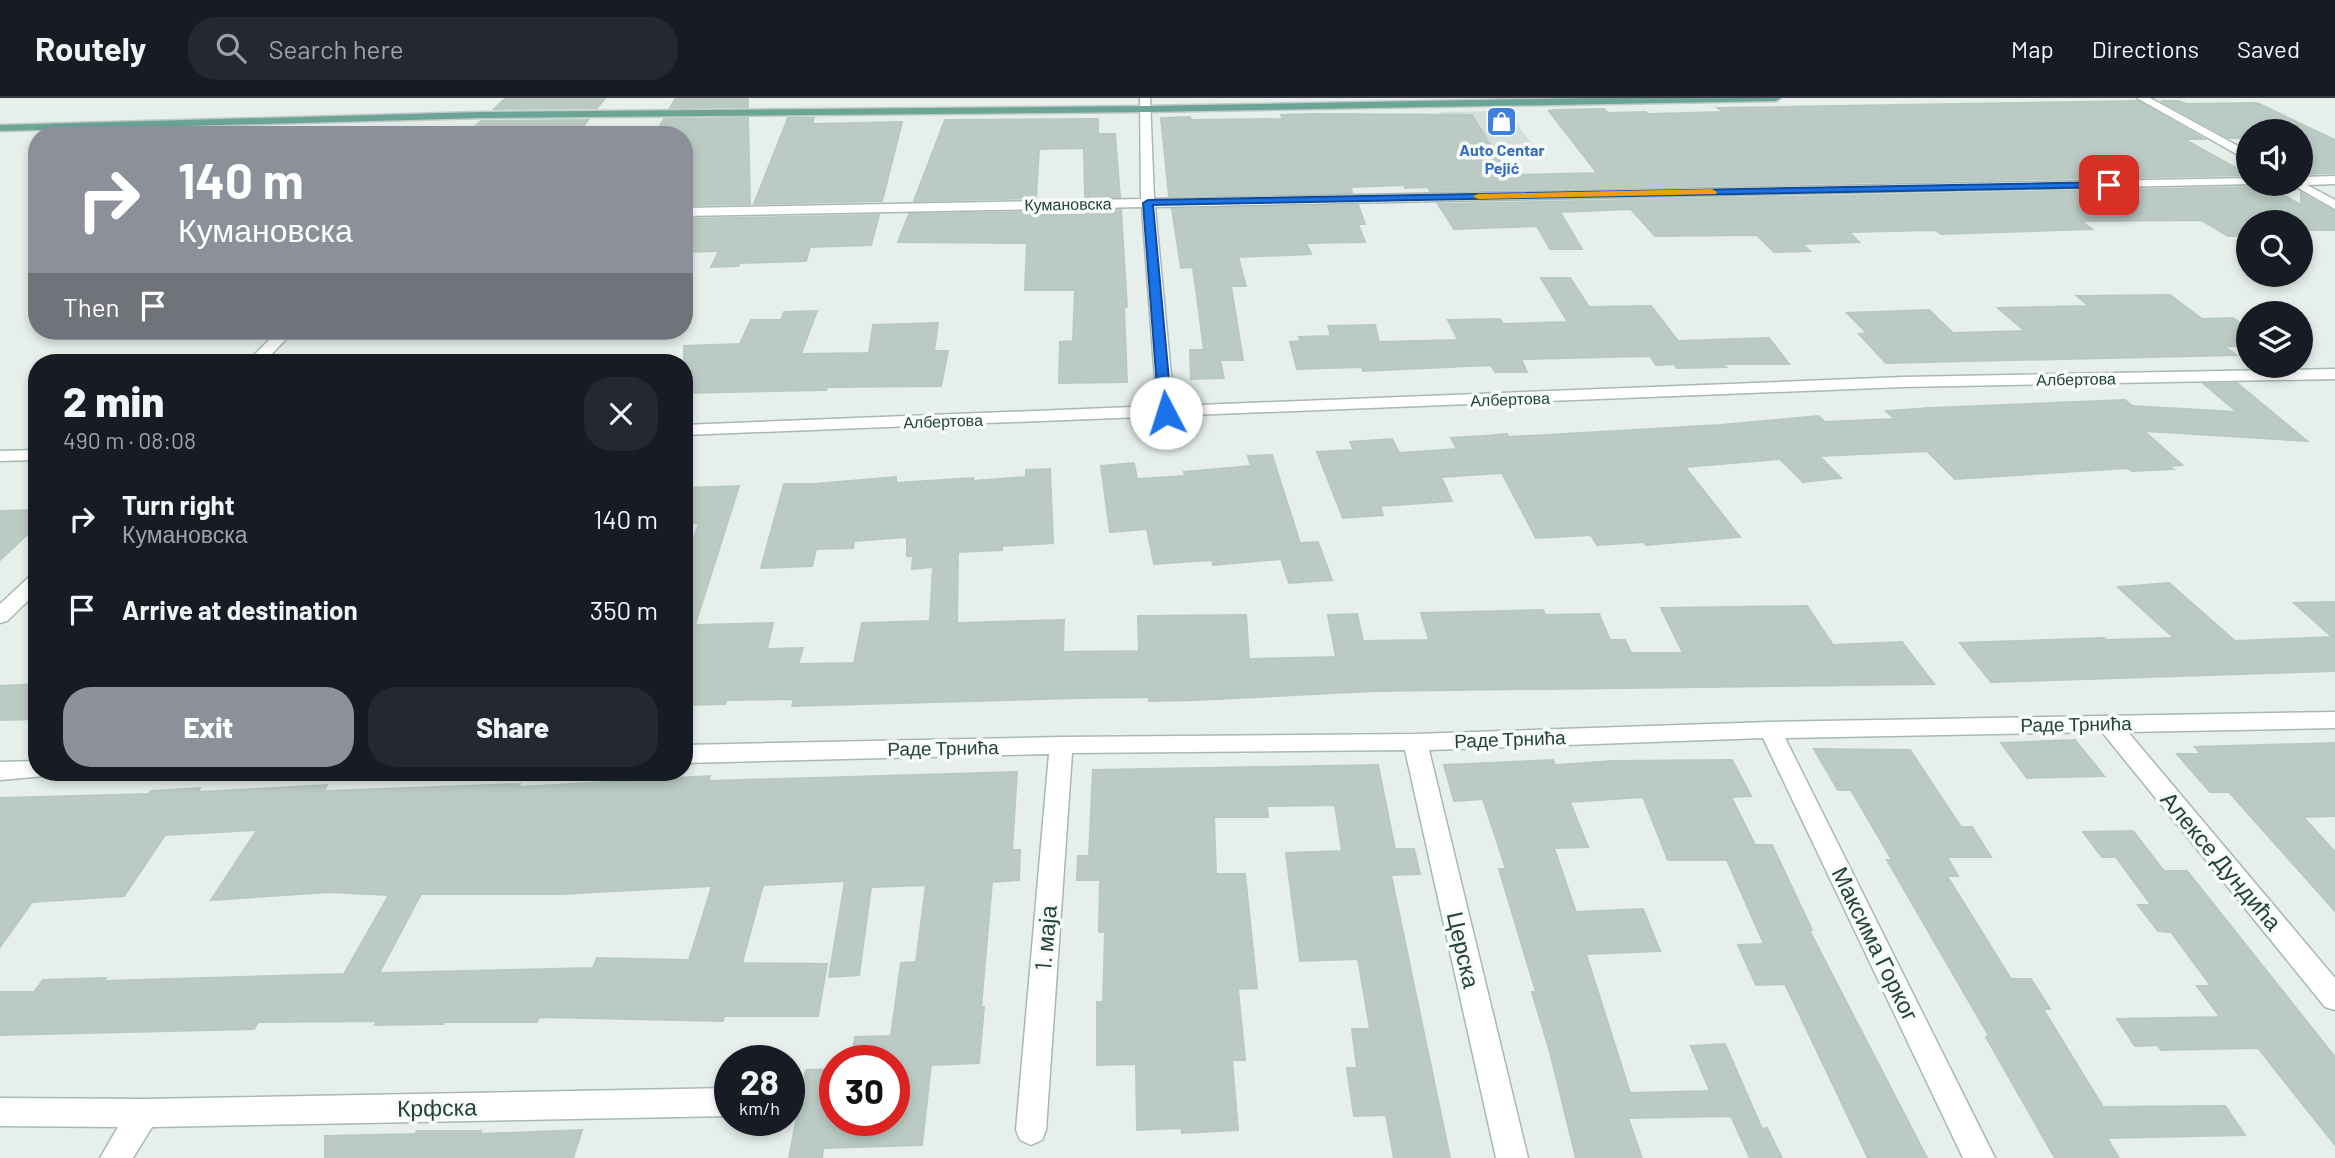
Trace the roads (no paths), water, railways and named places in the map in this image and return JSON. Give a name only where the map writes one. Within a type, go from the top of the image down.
[{"type":"main road","points":[[76,126],[1146,103],[1776,98]]},
{"type":"main road","points":[[0,128],[28,127]]},
{"type":"street","points":[[2142,98],[2236,150]]},
{"type":"street","points":[[1146,103],[1148,203],[1166,413]]},
{"type":"street","points":[[2313,181],[2335,180]]},
{"type":"street","name":"Кумановска","points":[[693,212],[2236,182]]},
{"type":"street","points":[[2313,191],[2335,205]]},
{"type":"street","points":[[263,354],[277,340]]},
{"type":"street","name":"Албертова","points":[[693,430],[1903,383],[2335,374]]},
{"type":"street","points":[[0,456],[28,454]]},
{"type":"street","points":[[0,616],[28,589]]},
{"type":"street","name":"Раде Трнића","points":[[693,754],[1061,745],[1415,742],[1770,730],[2335,720]]},
{"type":"street","name":"Алексе Дундића","points":[[2108,724],[2335,998]]},
{"type":"street","name":"Максима Горког","points":[[1770,730],[1979,1158]]},
{"type":"street","name":"Церска","points":[[1415,742],[1511,1158]]},
{"type":"street","name":"1. маја","points":[[1031,1130],[1061,745]]},
{"type":"street","points":[[0,771],[28,770]]},
{"type":"street","name":"Крфска","points":[[0,1112],[144,1113],[714,1102]]},
{"type":"street","points":[[116,1158],[144,1113]]},
{"type":"place","name":"Auto Centar Pejić","points":[[1502,121]]}]
